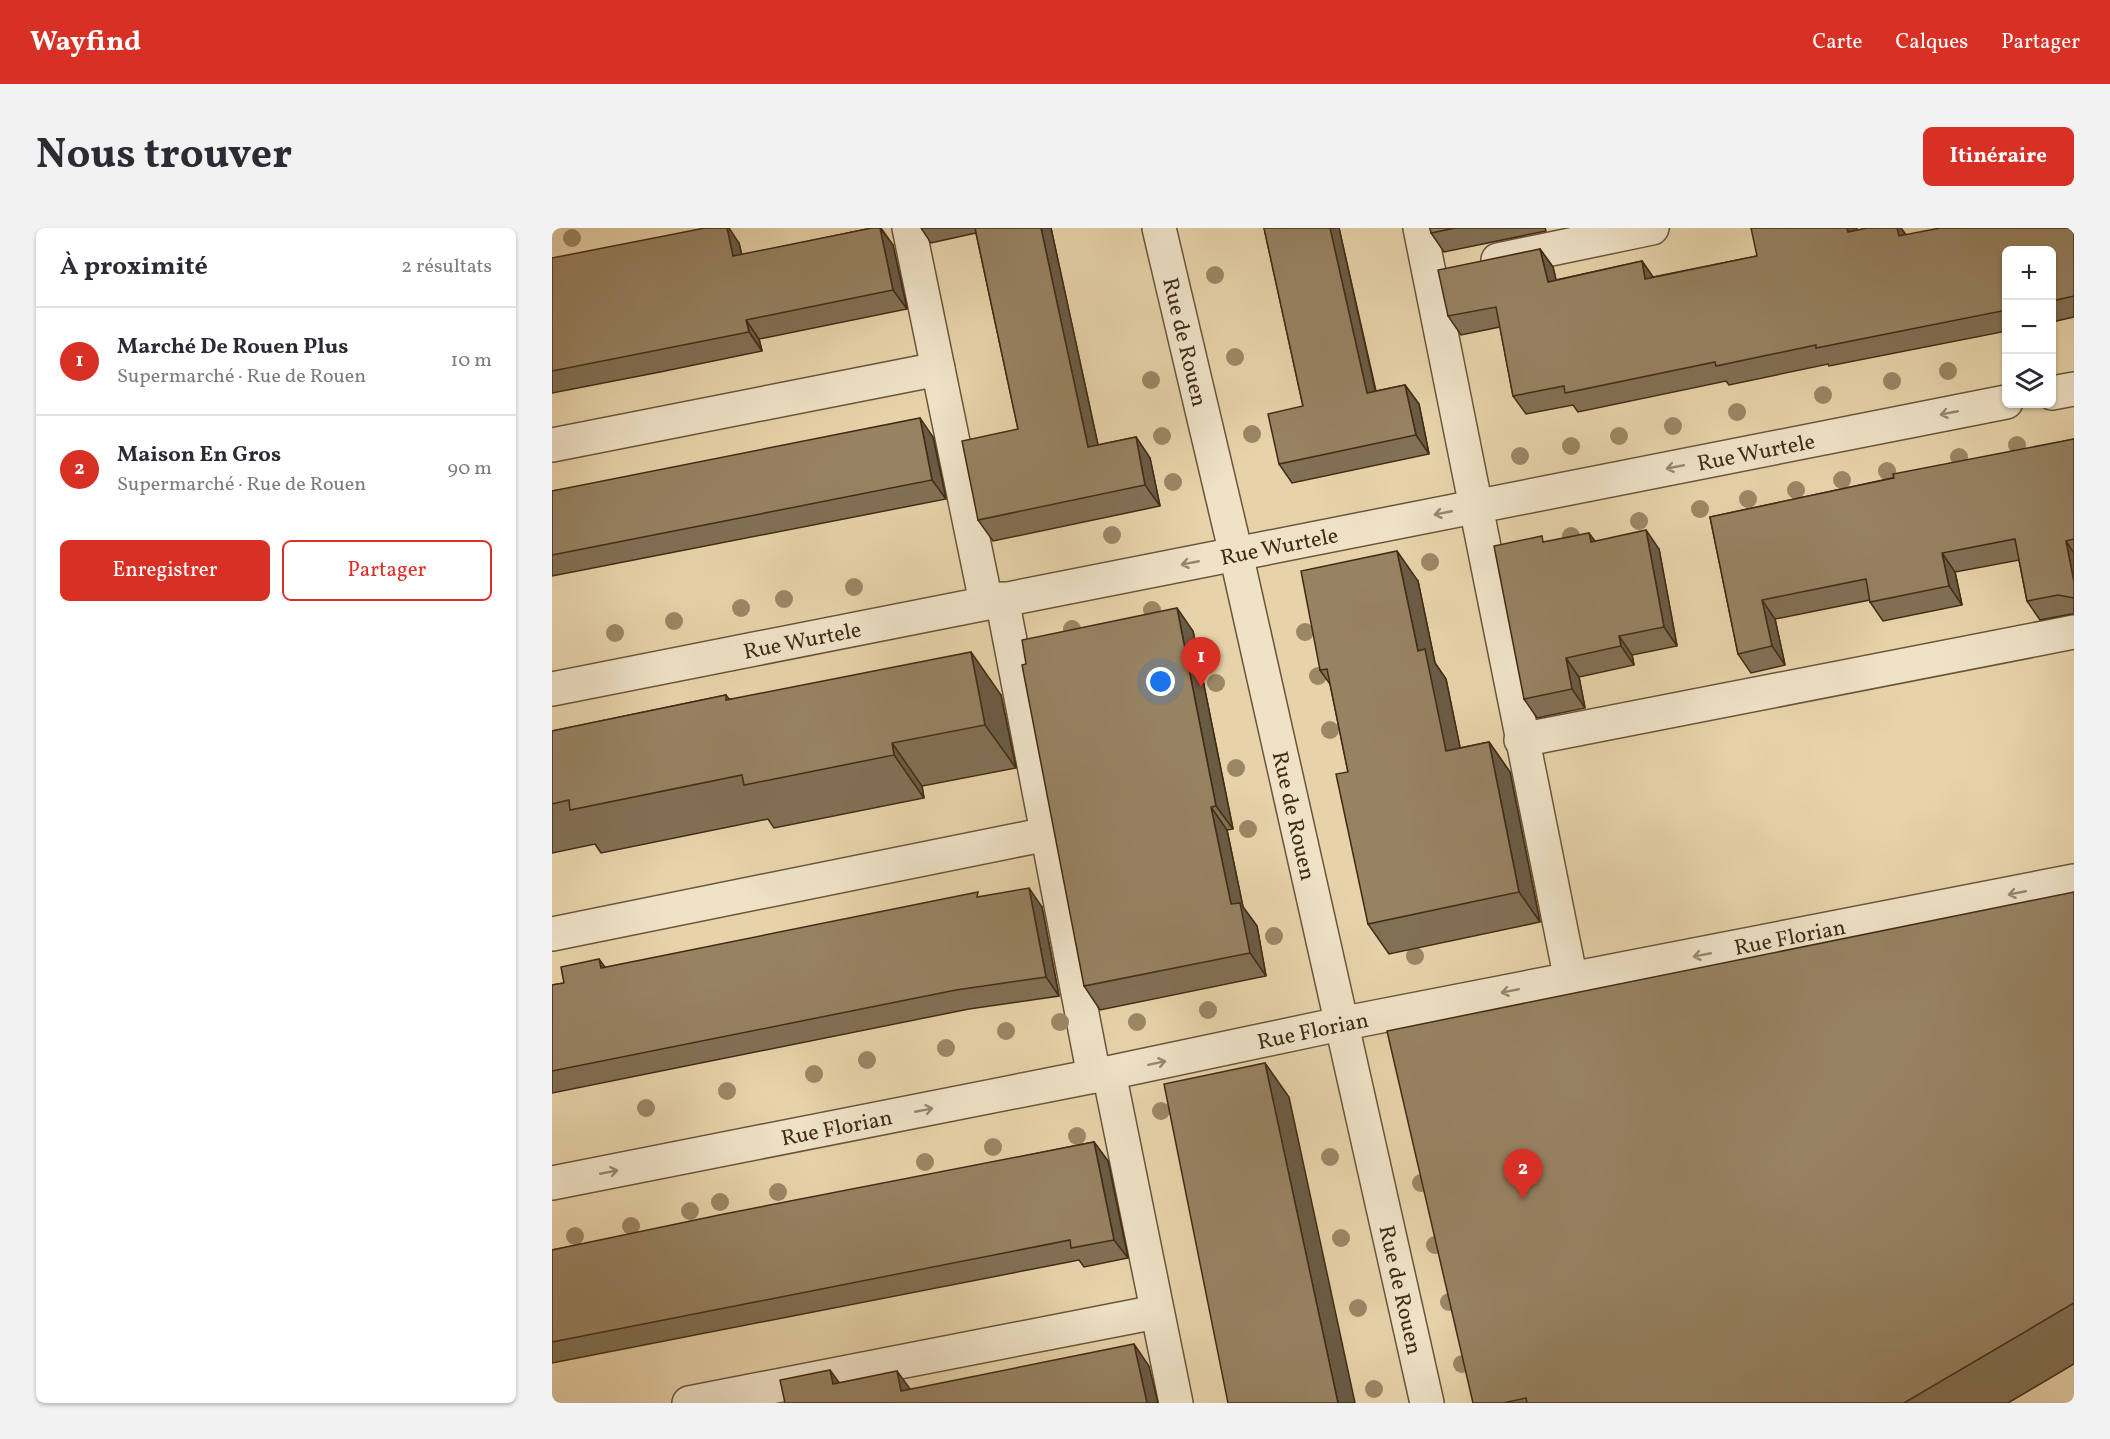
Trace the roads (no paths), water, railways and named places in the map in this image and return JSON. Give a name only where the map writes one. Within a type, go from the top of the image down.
[{"type":"street","points":[[909,228],[938,369],[994,601],[1176,1403]]},
{"type":"street","name":"Rue de Rouen","points":[[1159,228],[1236,554],[1427,1403]]},
{"type":"street","points":[[1420,228],[1571,980]]},
{"type":"street","points":[[1429,274],[1652,228]]},
{"type":"street","points":[[552,445],[938,369]]},
{"type":"street","points":[[2056,392],[2074,389]]},
{"type":"street","name":"Rue Wurtele","points":[[552,689],[2002,403]]},
{"type":"street","points":[[1521,740],[2074,632]]},
{"type":"street","points":[[552,934],[1047,834]]},
{"type":"street","name":"Rue Florian","points":[[552,1183],[1340,1024],[2074,881]]},
{"type":"street","points":[[688,1403],[1156,1312]]},
{"type":"place","name":"Marché De Rouen Plus","points":[[1201,687]]},
{"type":"place","name":"Maison En Gros","points":[[1523,1199]]}]
